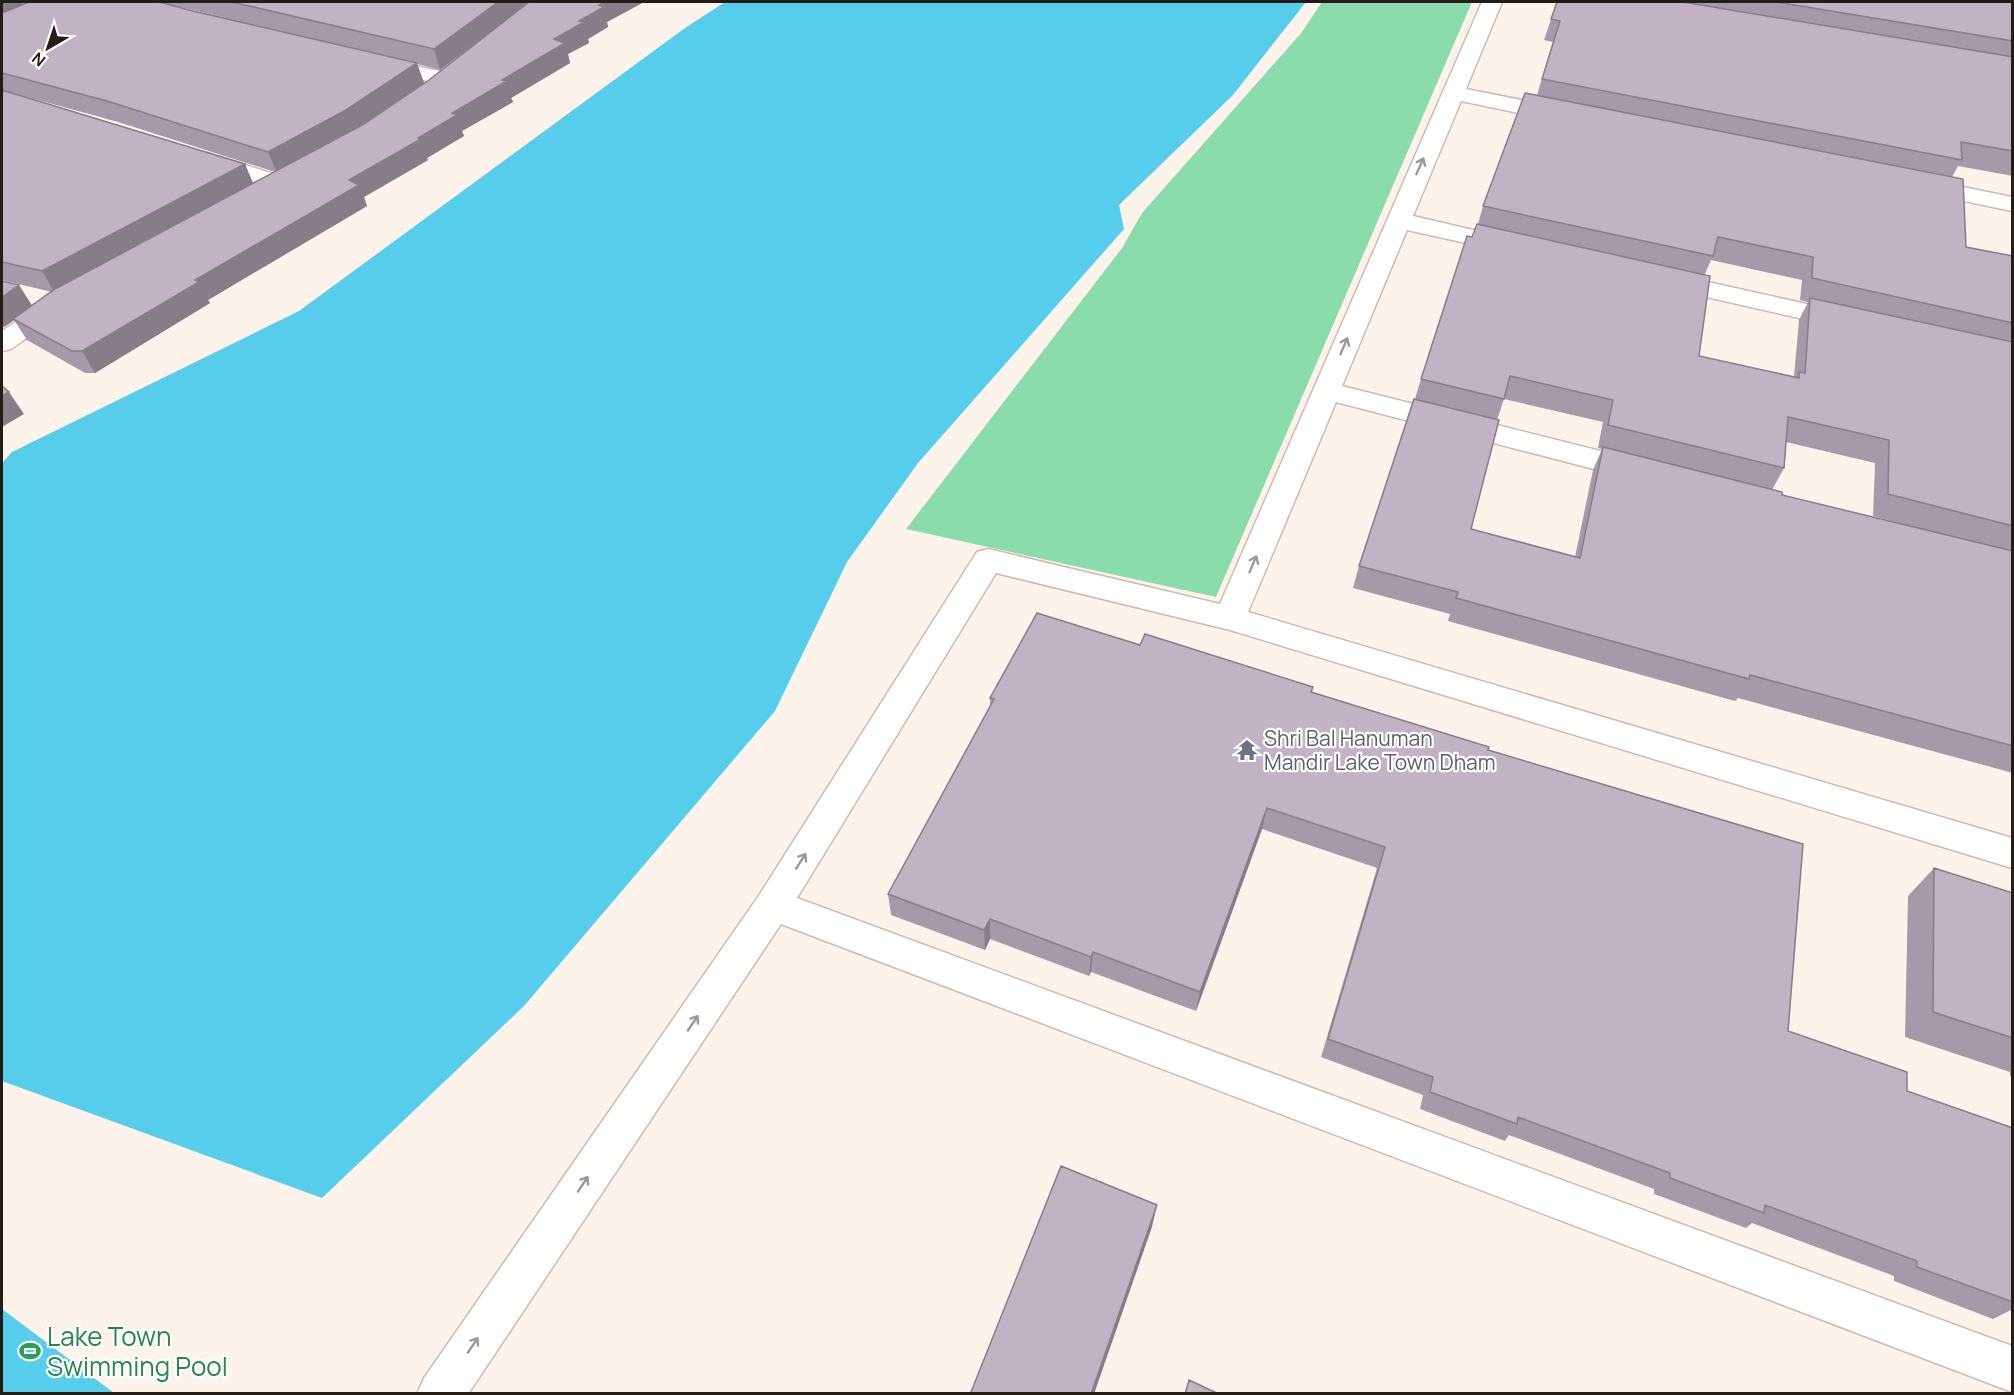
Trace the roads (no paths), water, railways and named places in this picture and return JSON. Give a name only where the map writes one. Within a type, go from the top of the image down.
[{"type":"street","points":[[1230,618],[1397,220],[1492,2]]},
{"type":"street","points":[[364,61],[445,80]]},
{"type":"street","points":[[426,94],[464,65]]},
{"type":"street","points":[[1452,93],[1581,118]]},
{"type":"street","points":[[188,154],[287,178],[246,200]]},
{"type":"street","points":[[1896,181],[2013,204]]},
{"type":"street","points":[[1397,220],[1536,251]]},
{"type":"street","points":[[1641,275],[1873,327]]},
{"type":"street","points":[[2,343],[69,299],[24,295]]},
{"type":"street","points":[[1325,390],[1661,477]]},
{"type":"street","points":[[446,1392],[773,904],[988,560],[1230,618],[2013,853]]},
{"type":"street","points":[[773,904],[2013,1369]]},
{"type":"water","points":[[725,2],[1306,2],[1233,95],[1119,205],[1124,229],[918,463],[847,562],[775,711],[524,1006],[322,1198],[2,1081],[2,463],[12,452],[299,311],[685,28]]},
{"type":"water","name":"Lake Town Swimming Pool","points":[[2,1309],[114,1393],[2,1393]]},
{"type":"place","name":"Shri Bal Hanuman Mandir Lake Town Dham","points":[[1247,750]]},
{"type":"place","name":"Lake Town Swimming Pool","points":[[30,1351]]}]
